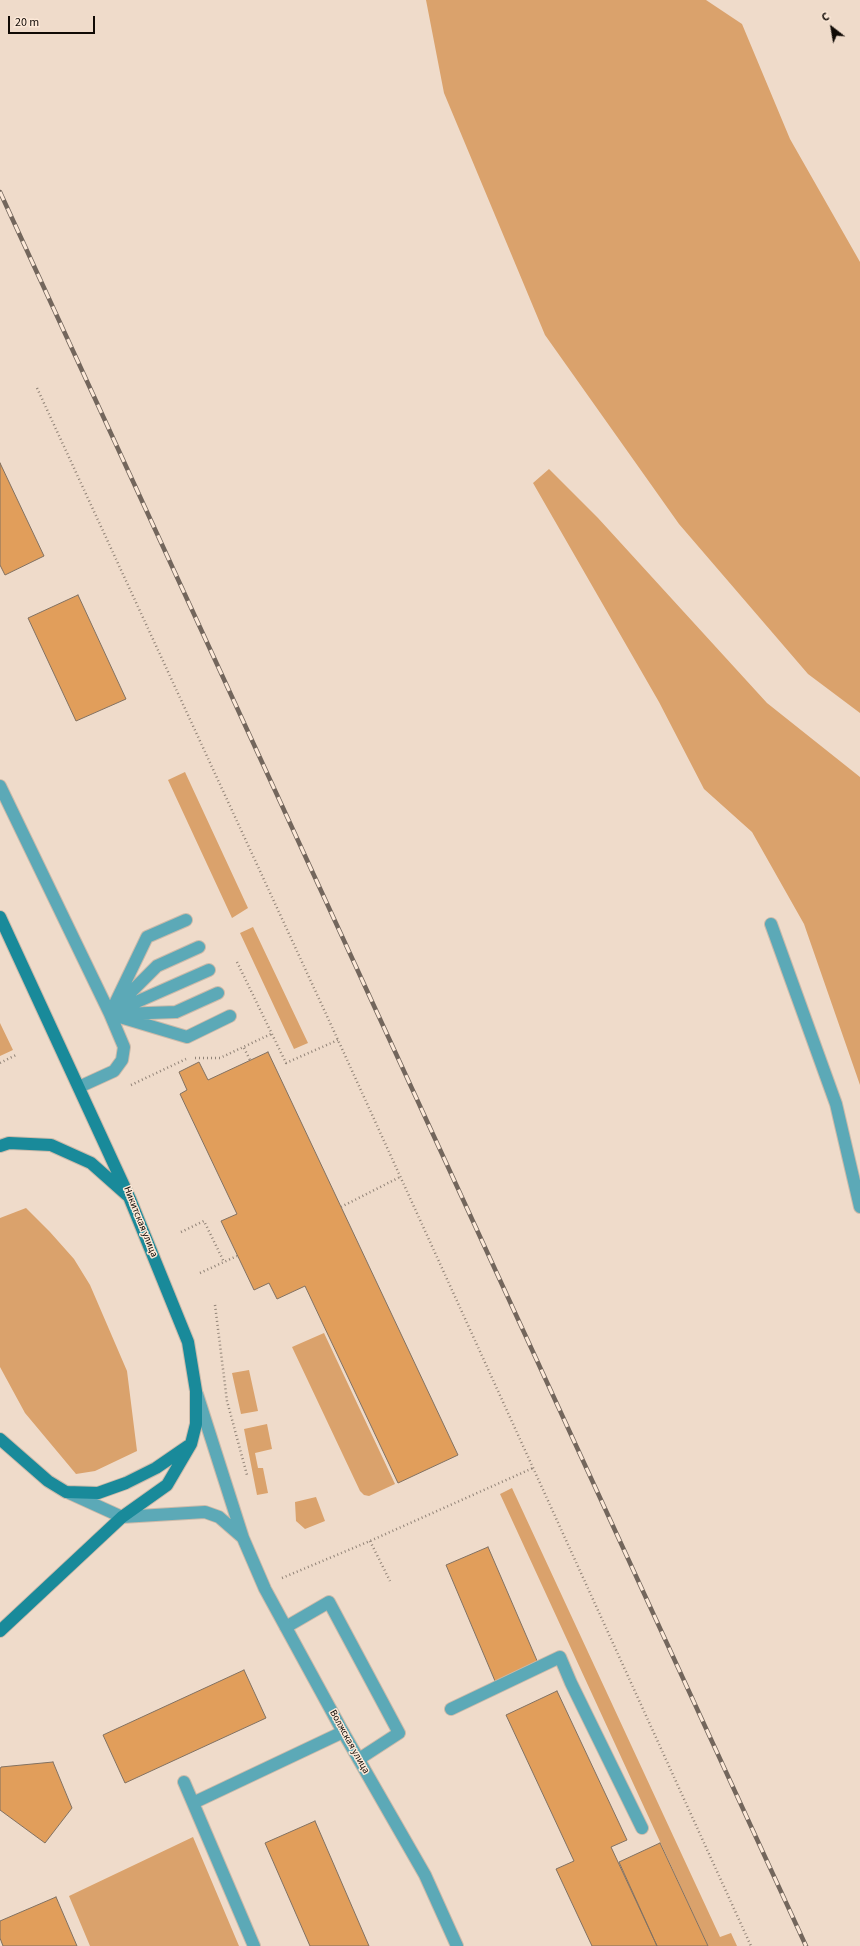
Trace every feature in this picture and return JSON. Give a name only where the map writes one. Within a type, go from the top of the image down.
[{"type":"main road","name":"Никитская улица","points":[[0,917],[130,1199],[188,1342],[196,1391],[196,1424],[191,1444],[167,1484],[122,1517],[0,1631]]},
{"type":"main road","points":[[0,1146],[9,1143],[51,1145],[91,1163],[130,1199]]},
{"type":"main road","points":[[0,1439],[48,1480],[66,1492],[98,1493],[126,1483],[156,1468],[191,1444]]},
{"type":"street","points":[[0,786],[110,1014],[124,1047],[122,1060],[114,1071],[79,1088]]},
{"type":"street","points":[[110,1014],[147,937],[186,920]]},
{"type":"street","points":[[771,924],[836,1104],[860,1207]]},
{"type":"street","points":[[110,1014],[157,966],[200,947]]},
{"type":"street","points":[[110,1014],[209,970]]},
{"type":"street","points":[[110,1014],[176,1012],[218,993]]},
{"type":"street","points":[[110,1014],[187,1037],[230,1016]]},
{"type":"street","name":"Волжская улица","points":[[196,1391],[243,1538],[265,1589],[343,1732],[425,1875],[457,1946]]},
{"type":"street","points":[[66,1492],[122,1517],[205,1512],[219,1517],[243,1538]]},
{"type":"street","points":[[286,1627],[329,1602],[399,1733],[359,1759]]},
{"type":"street","points":[[451,1709],[560,1657],[571,1683],[642,1828]]},
{"type":"street","points":[[193,1803],[343,1732]]},
{"type":"street","points":[[184,1782],[254,1946]]},
{"type":"path","points":[[38,388],[338,1040],[751,1946]]},
{"type":"path","points":[[237,962],[286,1063],[338,1040]]},
{"type":"path","points":[[129,1086],[190,1058],[220,1058],[271,1034]]},
{"type":"path","points":[[244,1048],[250,1060]]},
{"type":"path","points":[[0,1062],[16,1055]]},
{"type":"path","points":[[341,1207],[400,1177]]},
{"type":"path","points":[[181,1232],[204,1221],[224,1262]]},
{"type":"path","points":[[200,1273],[237,1256]]},
{"type":"path","points":[[216,1305],[227,1401],[248,1476]]},
{"type":"path","points":[[277,1580],[370,1541],[533,1468]]},
{"type":"path","points":[[370,1541],[390,1581]]},
{"type":"shaded area","points":[[426,0],[706,0],[742,24],[790,139],[860,262],[860,713],[808,674],[679,524],[545,335],[444,93]]},
{"type":"shaded area","points":[[549,469],[598,518],[767,703],[860,777],[860,1085],[804,924],[752,832],[704,789],[659,702],[533,483]]},
{"type":"shaded area","points":[[185,772],[248,908],[232,918],[168,780]]},
{"type":"shaded area","points":[[253,927],[308,1043],[294,1049],[240,933]]},
{"type":"shaded area","points":[[0,1023],[13,1050],[0,1056]]},
{"type":"shaded area","points":[[26,1208],[74,1259],[90,1285],[127,1371],[137,1451],[95,1471],[76,1474],[25,1413],[0,1367],[0,1218]]},
{"type":"shaded area","points":[[324,1333],[395,1484],[369,1496],[364,1495],[360,1491],[292,1347]]},
{"type":"shaded area","points":[[249,1370],[258,1411],[241,1414],[232,1373]]},
{"type":"shaded area","points":[[267,1424],[272,1449],[255,1453],[258,1468],[263,1468],[268,1493],[257,1495],[244,1429]]},
{"type":"shaded area","points":[[512,1488],[720,1937],[731,1933],[737,1946],[708,1946],[500,1494]]},
{"type":"shaded area","points":[[316,1497],[325,1521],[305,1529],[296,1521],[295,1502]]},
{"type":"shaded area","points":[[193,1837],[239,1946],[90,1946],[69,1896]]},
{"type":"building","points":[[0,463],[44,556],[5,575],[0,565]]},
{"type":"building","points":[[78,595],[126,699],[76,721],[28,618]]},
{"type":"building","points":[[268,1052],[458,1455],[398,1483],[305,1286],[277,1299],[269,1283],[254,1290],[221,1221],[237,1214],[180,1094],[187,1090],[179,1072],[199,1062],[208,1080]]},
{"type":"building","points":[[488,1547],[538,1663],[495,1681],[446,1565]]},
{"type":"building","points":[[244,1670],[266,1718],[125,1783],[103,1735]]},
{"type":"building","points":[[557,1691],[627,1840],[611,1847],[657,1946],[592,1946],[556,1869],[574,1861],[506,1715]]},
{"type":"building","points":[[53,1762],[72,1808],[45,1843],[0,1810],[0,1769],[1,1767]]},
{"type":"building","points":[[315,1821],[369,1946],[310,1946],[265,1843]]},
{"type":"building","points":[[660,1843],[708,1946],[657,1946],[619,1862]]},
{"type":"building","points":[[56,1897],[77,1946],[3,1946],[0,1938],[0,1921]]},
{"type":"railway","points":[[0,192],[806,1946]]}]
